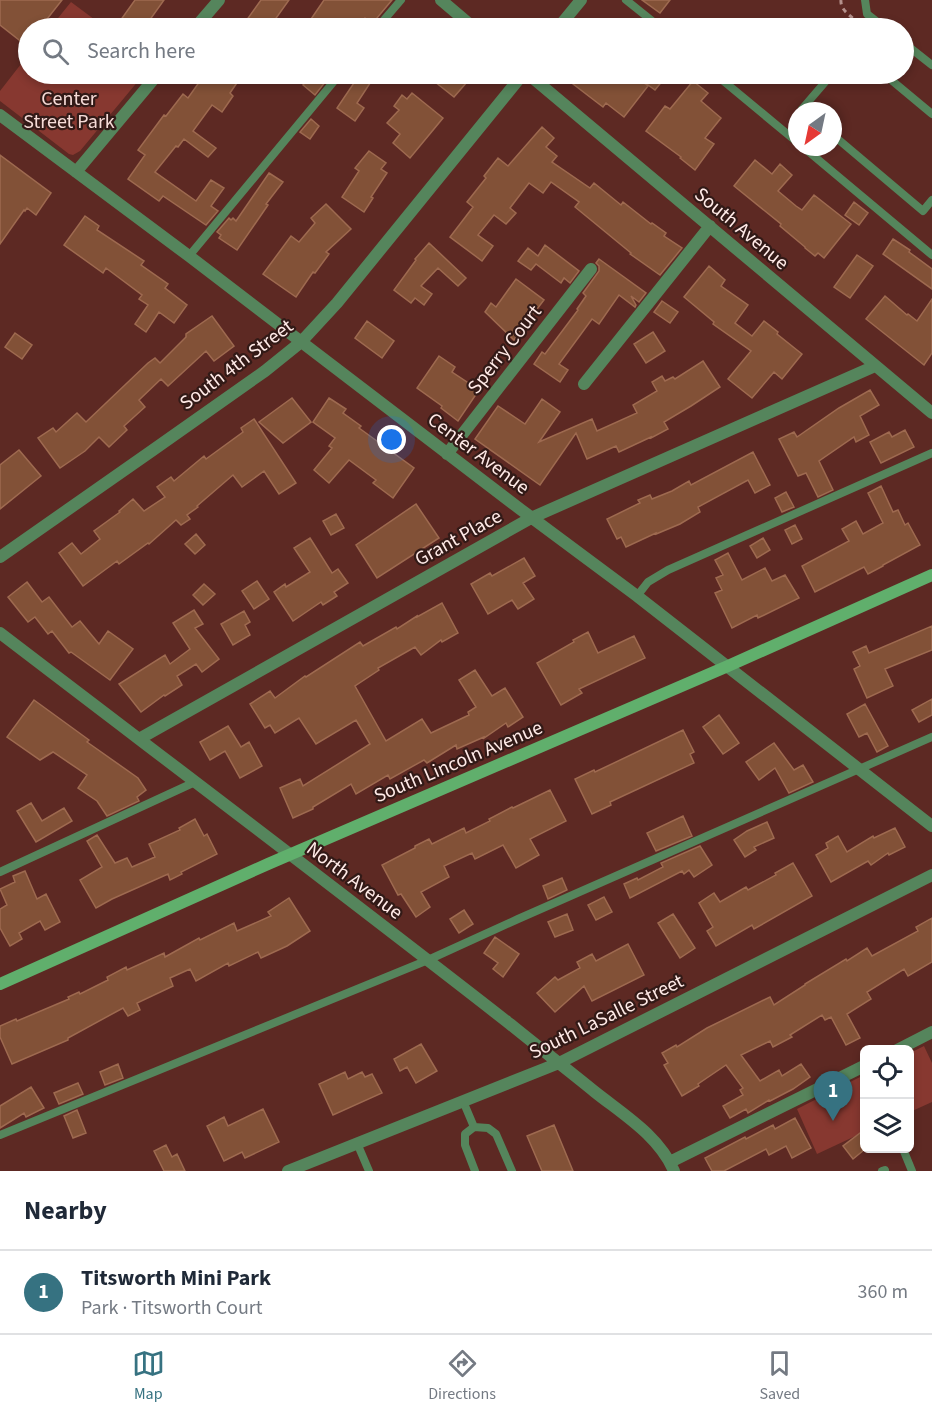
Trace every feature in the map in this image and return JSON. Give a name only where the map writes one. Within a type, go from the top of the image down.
[{"type":"street","points":[[204,18],[219,0]]},
{"type":"street","points":[[441,0],[462,18]]},
{"type":"street","points":[[566,18],[580,0]]},
{"type":"street","points":[[76,172],[150,84]]},
{"type":"street","name":"South 4th Street","points":[[0,557],[162,444],[301,342],[337,303],[514,84]]},
{"type":"street","name":"South Avenue","points":[[540,84],[932,413]]},
{"type":"street","name":"Center Avenue","points":[[0,115],[637,596],[932,826]]},
{"type":"street","points":[[584,384],[710,226]]},
{"type":"street","name":"Sperry Court","points":[[447,454],[591,269]]},
{"type":"street","name":"Grant Place","points":[[139,739],[531,518],[875,366]]},
{"type":"street","name":"South Lincoln Avenue","points":[[0,984],[932,575]]},
{"type":"street","name":"North Avenue","points":[[0,633],[559,1063],[645,1132],[659,1147],[672,1167]]},
{"type":"street","name":"South LaSalle Street","points":[[288,1171],[559,1063],[932,875]]},
{"type":"street","points":[[907,1045],[932,1032]]},
{"type":"street","points":[[672,1167],[860,1068]]},
{"type":"lane","points":[[386,18],[401,0]]},
{"type":"lane","points":[[626,0],[648,18]]},
{"type":"lane","points":[[865,0],[867,14],[872,18]]},
{"type":"lane","points":[[914,51],[932,65]]},
{"type":"lane","points":[[189,256],[332,84]]},
{"type":"lane","points":[[726,84],[788,135]]},
{"type":"lane","points":[[808,102],[823,84]]},
{"type":"lane","points":[[896,84],[932,114]]},
{"type":"lane","points":[[842,143],[923,211],[932,200]]},
{"type":"lane","points":[[814,156],[932,255]]},
{"type":"lane","points":[[637,596],[648,582],[668,570],[932,453]]},
{"type":"lane","points":[[0,1135],[428,960],[932,737]]},
{"type":"lane","points":[[0,872],[195,782]]},
{"type":"lane","points":[[463,1101],[474,1127]]},
{"type":"lane","points":[[476,1171],[465,1145],[465,1134],[474,1127],[488,1128],[496,1134],[512,1171]]},
{"type":"lane","points":[[357,1143],[369,1171]]},
{"type":"lane","points":[[905,1153],[912,1171]]},
{"type":"path","points":[[841,0],[843,10],[853,18]]},
{"type":"green space","points":[[71,2],[93,18],[58,18]]},
{"type":"green space","name":"Center Street Park","points":[[18,68],[18,84],[136,84],[80,151],[73,155],[0,101],[0,91]]},
{"type":"green space","points":[[924,1046],[932,1063],[932,1102],[914,1110],[914,1099],[914,1051]]},
{"type":"green space","points":[[860,1077],[860,1134],[817,1154],[797,1109]]},
{"type":"building","points":[[0,0],[62,0],[48,18],[18,18],[18,39],[0,25]]},
{"type":"building","points":[[135,0],[164,0],[151,18],[122,18]]},
{"type":"building","points":[[261,0],[289,0],[276,18],[248,18]]},
{"type":"building","points":[[324,0],[392,0],[377,18],[312,18]]},
{"type":"building","points":[[642,0],[670,0],[660,13]]},
{"type":"building","points":[[198,84],[236,84],[230,93],[233,96],[222,112],[212,105],[193,131],[216,148],[208,157],[184,139],[155,172],[196,201],[211,180],[224,188],[211,206],[218,211],[206,225],[163,196],[159,201],[128,179],[145,155],[138,150],[183,94],[188,98]]},
{"type":"building","points":[[304,84],[324,84],[315,95]]},
{"type":"building","points":[[353,84],[369,84],[357,103],[364,108],[355,121],[337,108]]},
{"type":"building","points":[[438,84],[465,84],[454,97]]},
{"type":"building","points":[[573,84],[645,84],[648,86],[624,117],[606,103],[603,107]]},
{"type":"building","points":[[647,84],[660,84],[655,90]]},
{"type":"building","points":[[691,84],[697,84],[708,93],[701,101],[721,118],[705,138],[714,144],[695,170],[646,131],[665,106],[670,109]]},
{"type":"building","points":[[412,93],[443,118],[410,158],[393,143],[400,134],[387,123],[399,110],[394,106],[402,95],[407,99]]},
{"type":"building","points":[[311,119],[319,126],[310,139],[300,132]]},
{"type":"building","points":[[542,127],[554,138],[546,147],[557,156],[552,162],[590,188],[594,183],[621,205],[623,202],[666,233],[664,236],[682,248],[660,275],[630,254],[575,207],[579,202],[551,182],[543,193],[529,183],[510,208],[516,213],[506,224],[494,215],[478,235],[493,246],[482,261],[450,237],[473,207],[467,202],[498,158],[508,166]]},
{"type":"building","points":[[369,151],[386,163],[381,169],[387,173],[364,212],[342,197],[359,171],[355,168]]},
{"type":"building","points":[[0,155],[51,193],[36,215],[27,208],[24,210],[0,244]]},
{"type":"building","points":[[755,160],[772,174],[780,164],[792,175],[778,191],[802,210],[814,195],[851,224],[824,258],[818,253],[815,256],[805,248],[780,226],[781,224],[734,186]]},
{"type":"building","points":[[269,173],[283,182],[237,250],[219,238],[221,235],[217,232],[229,218],[236,221]]},
{"type":"building","points":[[854,202],[868,213],[859,225],[845,215]]},
{"type":"building","points":[[326,204],[351,229],[326,252],[329,254],[296,297],[263,274],[291,236],[299,242],[315,223],[311,218]]},
{"type":"building","points":[[85,216],[99,226],[97,230],[144,261],[141,265],[168,284],[165,288],[187,305],[174,323],[159,312],[146,332],[135,324],[148,305],[139,299],[142,295],[106,268],[103,273],[64,245]]},
{"type":"building","points":[[893,239],[932,269],[932,289],[883,254]]},
{"type":"building","points":[[429,243],[466,278],[458,286],[438,268],[421,286],[432,294],[424,305],[415,298],[411,303],[394,290]]},
{"type":"building","points":[[545,245],[579,271],[570,283],[564,278],[561,283],[536,264],[531,270],[518,261],[528,248],[538,256]]},
{"type":"building","points":[[857,255],[873,266],[850,298],[834,287]]},
{"type":"building","points":[[599,259],[646,293],[639,302],[631,296],[635,307],[619,295],[599,324],[592,319],[559,364],[568,370],[560,382],[534,364],[542,352],[545,354],[578,310],[586,296],[583,293],[599,271],[596,263]]},
{"type":"building","points":[[709,266],[725,280],[721,286],[748,305],[735,323],[752,336],[764,321],[802,354],[782,379],[774,372],[752,398],[728,379],[751,351],[713,324],[714,322],[684,297]]},
{"type":"building","points":[[516,279],[544,300],[534,313],[532,312],[514,340],[485,312],[491,303],[496,307]]},
{"type":"building","points":[[885,296],[917,321],[932,299],[932,353],[924,365],[866,319]]},
{"type":"building","points":[[662,301],[678,312],[670,323],[654,312]]},
{"type":"building","points":[[212,316],[234,346],[214,361],[206,351],[168,386],[161,379],[139,400],[145,407],[124,426],[127,430],[109,447],[99,437],[85,451],[60,468],[38,438],[53,428],[56,432],[77,413],[86,422],[148,363],[155,358],[160,363],[186,337],[186,334]]},
{"type":"building","points":[[367,321],[394,341],[382,358],[355,338]]},
{"type":"building","points":[[653,332],[665,351],[646,363],[634,344]]},
{"type":"building","points":[[15,333],[32,345],[22,359],[5,347]]},
{"type":"building","points":[[439,356],[455,367],[452,372],[479,390],[458,421],[417,388]]},
{"type":"building","points":[[703,361],[720,387],[664,422],[668,429],[619,452],[616,446],[587,459],[576,433],[540,485],[475,439],[498,406],[525,424],[542,399],[560,412],[539,442],[592,419],[597,431],[637,413],[633,405],[657,391],[652,382],[662,376],[665,381],[673,377],[675,379]]},
{"type":"building","points":[[870,390],[879,405],[860,416],[869,435],[856,442],[854,437],[819,461],[833,490],[818,497],[806,473],[798,476],[779,439],[794,432],[797,437]]},
{"type":"building","points":[[292,398],[311,422],[283,443],[259,422]]},
{"type":"building","points":[[329,398],[346,409],[343,413],[361,426],[359,428],[414,468],[393,498],[373,483],[376,480],[349,460],[329,483],[314,470],[332,448],[329,446],[335,438],[313,422]]},
{"type":"building","points":[[254,419],[296,483],[279,494],[264,471],[242,487],[233,475],[187,515],[190,519],[181,525],[176,520],[149,544],[119,564],[117,561],[83,586],[59,553],[72,543],[81,554],[100,539],[94,531],[120,512],[133,499],[144,511],[165,497],[157,487],[171,477],[174,481],[204,456],[206,459],[243,432],[241,428]]},
{"type":"building","points":[[905,430],[914,447],[881,463],[870,442],[889,432],[892,437]]},
{"type":"building","points":[[19,450],[41,476],[0,509],[0,465]]},
{"type":"building","points":[[753,452],[770,485],[755,493],[748,480],[698,507],[700,512],[680,524],[626,547],[621,537],[617,539],[607,519],[640,503],[638,500],[650,495],[652,499],[689,481],[691,485]]},
{"type":"building","points":[[881,486],[893,512],[898,510],[905,525],[908,523],[920,545],[868,574],[864,567],[815,592],[802,566],[849,541],[842,529],[856,521],[863,534],[883,523],[868,493]]},
{"type":"building","points":[[786,492],[794,507],[782,512],[775,498]]},
{"type":"building","points":[[416,504],[439,538],[377,578],[356,545]]},
{"type":"building","points":[[336,514],[344,528],[331,535],[323,521]]},
{"type":"building","points":[[795,525],[802,539],[792,544],[785,530]]},
{"type":"building","points":[[196,534],[205,545],[195,554],[185,544]]},
{"type":"building","points":[[310,538],[332,573],[338,569],[348,583],[334,592],[337,596],[323,605],[321,602],[293,621],[274,592],[310,572],[294,548]]},
{"type":"building","points":[[763,538],[770,550],[757,558],[750,546]]},
{"type":"building","points":[[728,553],[742,580],[765,568],[772,581],[785,575],[799,598],[732,628],[715,593],[722,590],[716,578],[723,575],[715,560]]},
{"type":"building","points":[[524,558],[535,576],[523,583],[534,599],[518,609],[512,600],[488,614],[471,584],[490,573],[492,576]]},
{"type":"building","points":[[257,581],[269,599],[254,609],[242,591]]},
{"type":"building","points":[[27,582],[42,602],[49,597],[72,627],[80,621],[99,644],[108,631],[133,649],[110,680],[71,652],[69,653],[52,631],[48,634],[35,617],[28,622],[8,597]]},
{"type":"building","points":[[204,584],[215,594],[203,605],[193,595]]},
{"type":"building","points":[[442,603],[458,633],[442,642],[441,640],[421,655],[415,647],[378,668],[379,670],[355,686],[386,741],[422,719],[431,733],[469,715],[468,712],[476,707],[459,680],[475,670],[492,696],[505,688],[523,717],[508,727],[506,723],[484,738],[457,749],[456,745],[427,763],[424,760],[390,779],[388,775],[356,794],[351,784],[313,809],[293,818],[280,788],[300,779],[303,786],[370,744],[356,720],[316,744],[299,718],[275,733],[270,725],[265,728],[250,704],[270,691],[275,698],[305,676],[360,642],[363,646]]},
{"type":"building","points":[[194,610],[203,624],[195,628],[219,659],[202,672],[196,664],[177,676],[182,685],[141,712],[119,684],[165,655],[170,664],[190,649],[173,623]]},
{"type":"building","points":[[244,611],[250,622],[245,625],[250,635],[233,645],[221,624]]},
{"type":"building","points":[[932,626],[932,650],[885,669],[893,686],[867,698],[854,669],[860,666],[853,652],[866,646],[869,653]]},
{"type":"building","points":[[588,632],[598,653],[634,636],[645,658],[579,689],[582,693],[561,705],[537,663]]},
{"type":"building","points":[[932,699],[932,715],[919,722],[912,710]]},
{"type":"building","points":[[34,700],[89,740],[87,742],[138,778],[146,790],[137,797],[139,801],[107,816],[97,801],[78,788],[87,775],[53,752],[40,760],[7,737]]},
{"type":"building","points":[[865,704],[888,746],[877,752],[867,733],[859,737],[847,714]]},
{"type":"building","points":[[719,715],[739,743],[723,754],[703,727]]},
{"type":"building","points":[[228,726],[241,747],[249,742],[262,766],[240,778],[225,751],[210,760],[200,742]]},
{"type":"building","points":[[683,730],[694,752],[690,754],[694,763],[610,802],[611,805],[592,814],[575,779],[594,770],[595,772]]},
{"type":"building","points":[[774,743],[794,770],[803,765],[813,782],[789,793],[775,768],[759,780],[746,762]]},
{"type":"building","points":[[550,790],[566,821],[530,839],[539,855],[516,868],[503,845],[475,859],[472,853],[444,866],[449,877],[421,892],[430,907],[416,917],[401,894],[398,895],[382,865],[429,839],[432,844],[464,828],[466,833],[512,807]]},
{"type":"building","points":[[31,803],[42,821],[64,808],[72,821],[36,842],[17,811]]},
{"type":"building","points":[[683,816],[692,836],[656,851],[647,833]]},
{"type":"building","points":[[195,819],[204,836],[207,834],[217,854],[170,880],[168,874],[96,908],[80,880],[102,867],[87,841],[97,835],[115,863],[127,858],[132,867],[155,857],[149,844],[180,830],[179,828]]},
{"type":"building","points":[[767,822],[774,838],[754,847],[756,850],[745,857],[734,840]]},
{"type":"building","points":[[895,828],[905,847],[889,855],[888,853],[871,865],[868,861],[831,882],[816,855],[828,848],[826,843],[838,836],[847,852],[873,836],[874,838]]},
{"type":"building","points":[[700,846],[712,865],[694,877],[689,870],[684,874],[682,871],[630,898],[624,884],[637,878],[638,880],[663,867],[661,863]]},
{"type":"building","points":[[793,863],[812,896],[754,929],[752,925],[716,946],[707,931],[713,927],[699,903],[714,893],[720,902],[746,887],[748,890]]},
{"type":"building","points":[[25,871],[37,899],[46,894],[60,922],[45,930],[40,921],[19,933],[22,939],[10,946],[0,928],[0,909],[7,905],[0,889],[15,882],[13,876]]},
{"type":"building","points":[[562,878],[567,890],[548,899],[543,886]]},
{"type":"building","points":[[604,897],[612,912],[596,920],[588,905]]},
{"type":"building","points":[[289,898],[310,931],[287,946],[261,958],[258,952],[229,966],[228,963],[196,981],[190,969],[170,978],[173,986],[137,1003],[140,1010],[128,1016],[123,1008],[68,1040],[12,1064],[0,1037],[0,1026],[69,999],[68,997],[79,992],[80,994],[108,980],[107,977],[126,967],[127,970],[164,953],[165,957],[199,938],[200,940],[234,923],[237,931],[271,916],[268,912]]},
{"type":"building","points":[[464,910],[473,924],[459,933],[450,919]]},
{"type":"building","points":[[567,914],[573,930],[555,937],[548,922]]},
{"type":"building","points":[[673,914],[695,948],[680,958],[658,923]]},
{"type":"building","points":[[932,918],[932,962],[908,976],[904,969],[867,992],[871,999],[847,1014],[860,1038],[846,1045],[831,1017],[825,1020],[822,1015],[790,1035],[792,1037],[773,1047],[770,1041],[741,1055],[760,1081],[779,1070],[782,1076],[801,1064],[810,1077],[793,1089],[748,1113],[746,1109],[730,1118],[723,1106],[743,1095],[740,1090],[743,1088],[726,1065],[682,1096],[664,1065],[668,1063],[662,1053],[770,997],[774,1005],[867,948],[872,956],[918,931],[916,927]]},
{"type":"building","points":[[495,937],[519,954],[503,977],[493,969],[498,963],[484,953]]},
{"type":"building","points":[[628,944],[644,975],[592,1001],[584,986],[555,1012],[537,993],[555,977],[558,980],[580,968],[577,962],[592,954],[596,961]]},
{"type":"building","points":[[421,1044],[437,1071],[416,1083],[407,1067],[400,1071],[394,1059]]},
{"type":"building","points":[[118,1064],[123,1078],[105,1085],[100,1072]]},
{"type":"building","points":[[345,1072],[348,1079],[362,1072],[365,1077],[372,1074],[382,1093],[333,1115],[319,1084]]},
{"type":"building","points":[[78,1083],[83,1094],[59,1104],[54,1093]]},
{"type":"building","points":[[31,1087],[44,1108],[26,1117],[24,1113],[0,1128],[0,1106]]},
{"type":"building","points":[[263,1109],[279,1142],[245,1158],[242,1152],[224,1161],[207,1126],[224,1117],[228,1126]]},
{"type":"building","points":[[77,1110],[86,1133],[73,1138],[64,1116]]},
{"type":"building","points":[[795,1118],[811,1148],[792,1158],[786,1146],[769,1155],[766,1149],[724,1171],[712,1171],[705,1158],[745,1137],[746,1139],[773,1125],[775,1129]]},
{"type":"building","points":[[554,1125],[573,1171],[542,1171],[527,1136]]},
{"type":"building","points":[[860,1133],[860,1153],[853,1159],[843,1146]]},
{"type":"building","points":[[166,1145],[172,1157],[177,1154],[185,1171],[164,1171],[154,1151]]},
{"type":"place","name":"Titsworth Mini Park","points":[[833,1121]]}]
